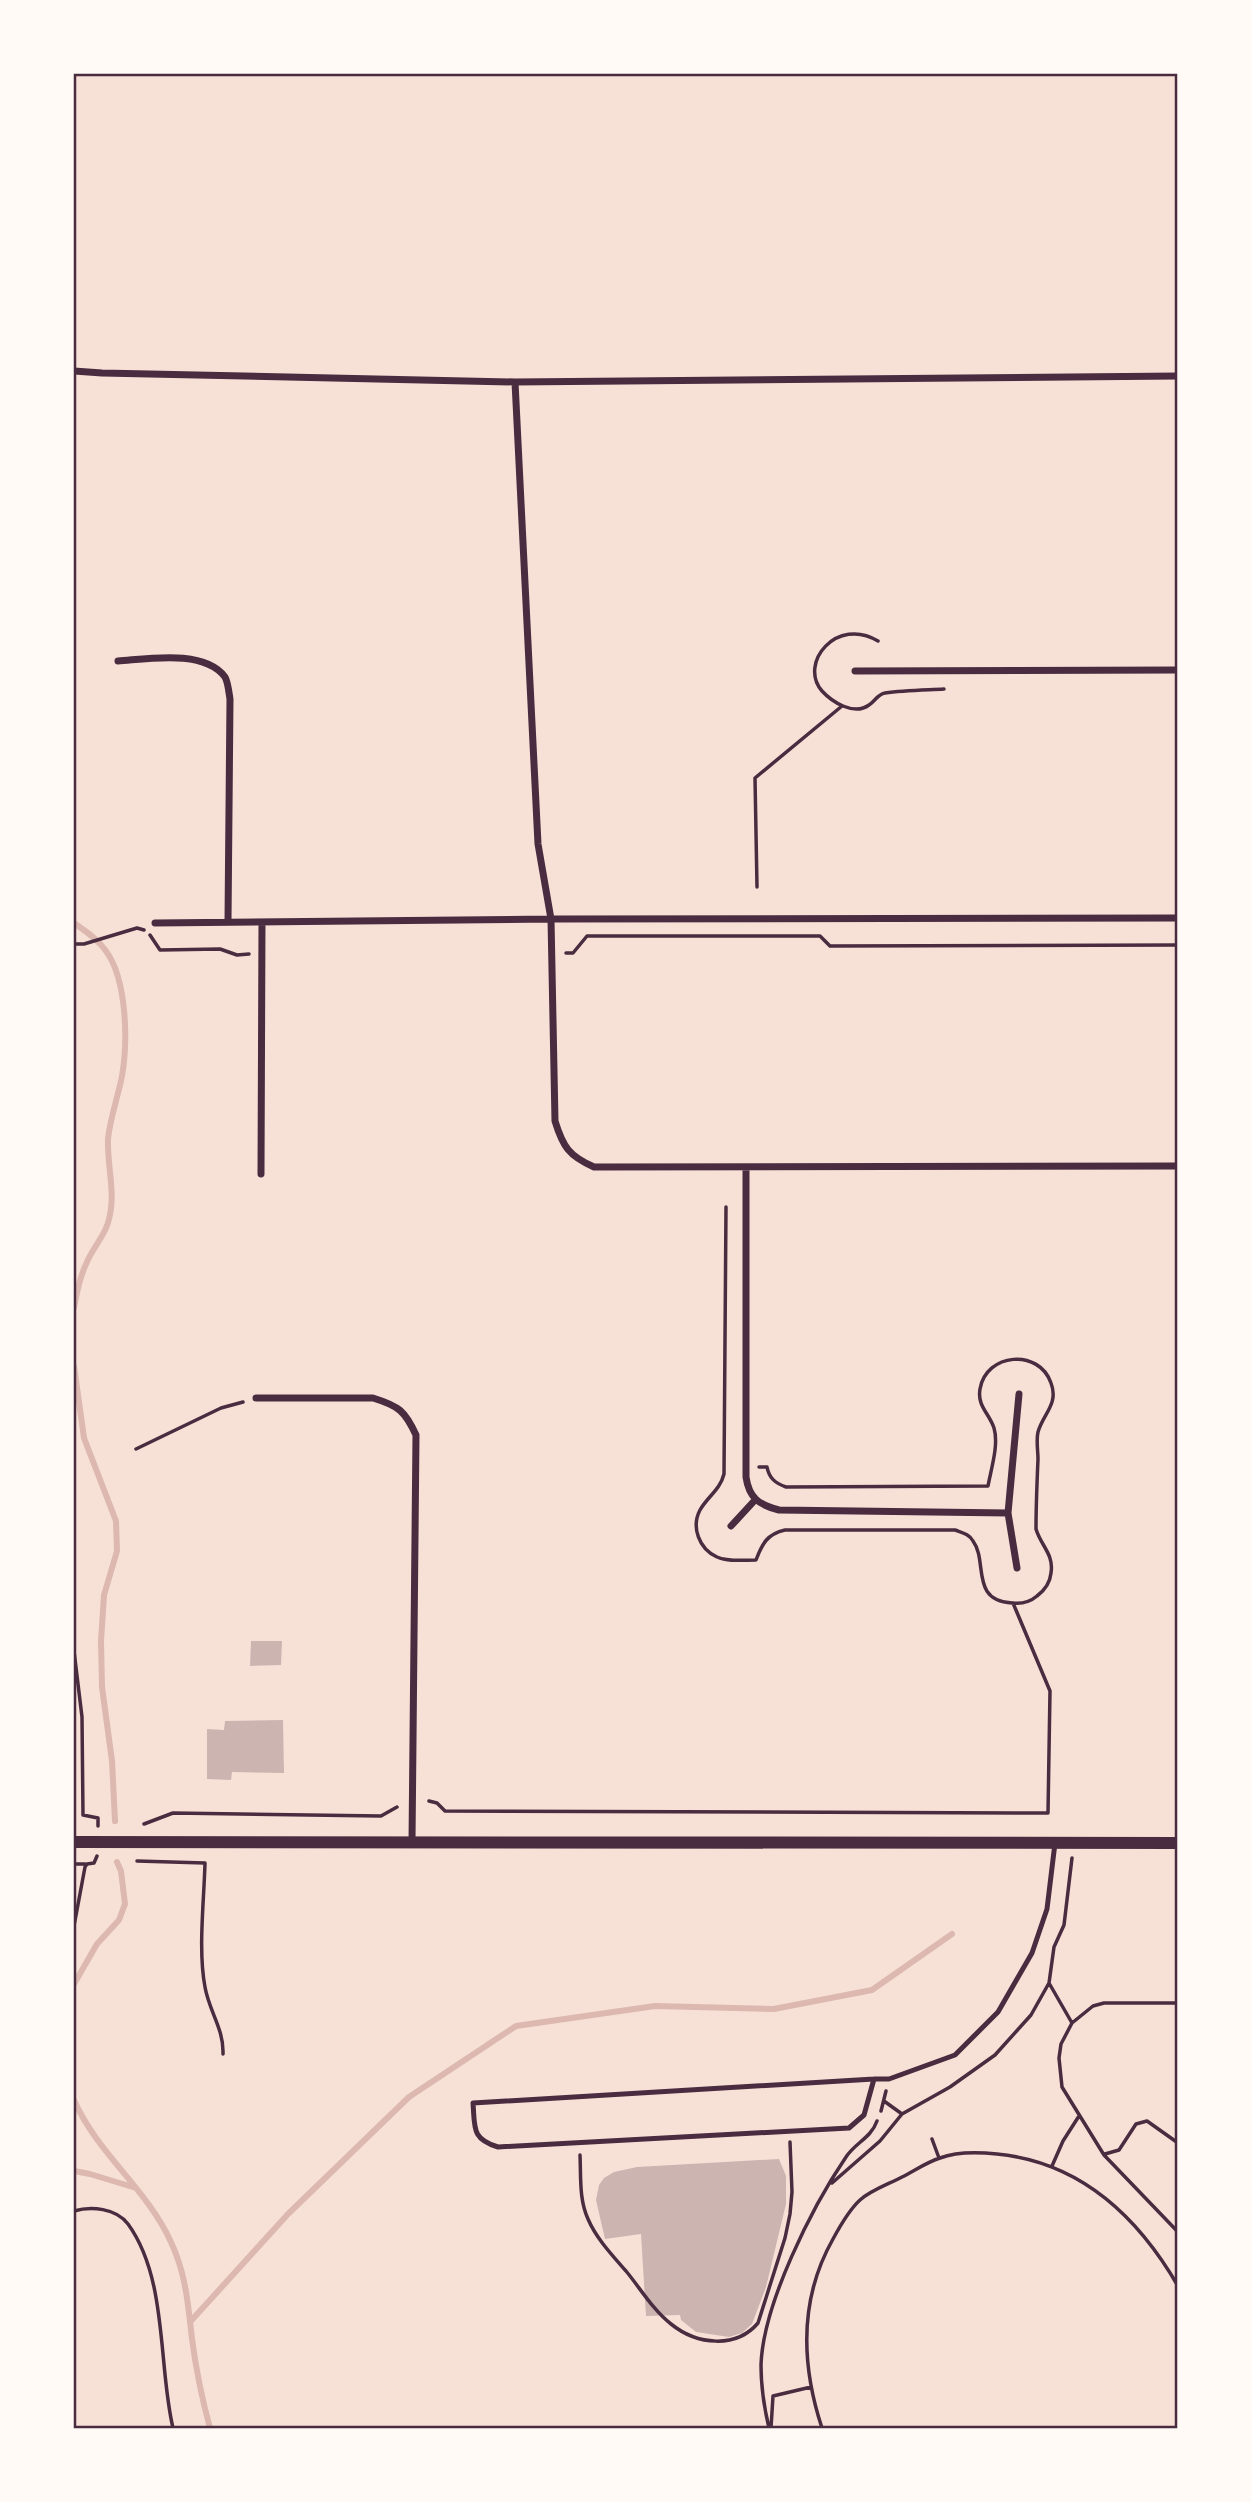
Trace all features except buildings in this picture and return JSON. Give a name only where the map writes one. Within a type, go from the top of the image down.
[{"type":"street","points":[[74,371],[515,382],[1178,376]]},
{"type":"street","points":[[515,382],[538,844],[551,919],[555,1121],[562,1143],[577,1159],[594,1167],[1178,1166]]},
{"type":"street","points":[[118,661],[172,658],[206,662],[226,678],[230,699],[229,921]]},
{"type":"street","points":[[855,671],[1178,670]]},
{"type":"street","points":[[155,923],[1178,918]]},
{"type":"street","points":[[261,1174],[262,922]]},
{"type":"street","points":[[746,1167],[746,1478],[747,1489],[755,1500],[766,1507],[779,1510],[1008,1513]]},
{"type":"street","points":[[1017,1568],[1008,1513],[1019,1394]]},
{"type":"street","points":[[256,1398],[373,1398],[391,1403],[407,1414],[416,1435],[412,1842]]},
{"type":"street","points":[[731,1526],[755,1500]]},
{"type":"street","points":[[74,1842],[1178,1843]]},
{"type":"lane","points":[[874,2079],[864,2115],[849,2128],[498,2147],[483,2143],[475,2132],[473,2103],[874,2079],[889,2079],[955,2055],[998,2012],[1032,1953],[1047,1909],[1055,1843]]},
{"type":"path","points":[[877,641],[866,634],[854,632],[840,635],[826,645],[817,662],[814,676],[831,700],[856,709],[866,708],[881,693],[944,689]]},
{"type":"path","points":[[757,887],[755,778],[842,706]]},
{"type":"path","points":[[74,944],[84,944],[137,928],[151,935],[160,950],[220,950],[237,954],[262,954]]},
{"type":"path","points":[[566,953],[573,953],[587,936],[820,936],[830,946],[1178,945]]},
{"type":"path","points":[[726,1207],[724,1474],[721,1485],[698,1514],[695,1525],[704,1548],[716,1557],[756,1560],[769,1535],[785,1530],[955,1530],[968,1534],[975,1543],[983,1586],[999,1600],[1013,1603],[1029,1601],[1045,1589],[1052,1571],[1050,1553],[1039,1539],[1036,1529],[1038,1432],[1053,1405],[1054,1394],[1048,1375],[1032,1362],[1022,1358],[998,1363],[986,1373],[981,1386],[979,1399],[994,1429],[995,1444],[988,1486],[786,1487],[775,1483],[767,1466],[757,1467]]},
{"type":"path","points":[[136,1449],[221,1408],[256,1398]]},
{"type":"path","points":[[429,1801],[437,1802],[445,1811],[1048,1813],[1050,1691],[1013,1603]]},
{"type":"path","points":[[74,1651],[82,1717],[83,1815],[98,1818],[97,1826]]},
{"type":"path","points":[[134,1825],[146,1824],[173,1813],[382,1816],[397,1807]]},
{"type":"path","points":[[830,2184],[880,2141],[902,2114],[950,2087],[995,2055],[1031,2015],[1049,1983],[1054,1947],[1065,1925],[1074,1842]]},
{"type":"path","points":[[74,1864],[94,1863],[97,1856]]},
{"type":"path","points":[[137,1861],[205,1863],[203,1967],[205,1988],[224,2039],[223,2054]]},
{"type":"path","points":[[74,1926],[87,1864]]},
{"type":"path","points":[[1049,1983],[1072,2023]]},
{"type":"path","points":[[1178,2003],[1104,2003],[1093,2006],[1072,2023],[1061,2044],[1059,2069],[1062,2087],[1104,2155],[1178,2232]]},
{"type":"path","points":[[770,2428],[762,2391],[761,2363],[764,2338],[788,2265],[847,2154],[874,2131],[889,2079]]},
{"type":"path","points":[[884,2101],[902,2114]]},
{"type":"path","points":[[1052,2167],[1063,2141],[1079,2116]]},
{"type":"path","points":[[1104,2155],[1119,2150],[1136,2124],[1147,2121],[1178,2143]]},
{"type":"path","points":[[579,2143],[587,2219],[605,2245],[673,2326],[708,2340],[733,2341],[750,2332],[758,2323],[785,2238],[792,2192],[789,2131]]},
{"type":"path","points":[[932,2139],[939,2158]]},
{"type":"path","points":[[822,2428],[811,2387],[806,2343],[810,2296],[817,2273],[834,2237],[860,2200],[939,2158],[982,2152],[1006,2155],[1052,2167],[1099,2192],[1128,2217],[1154,2248],[1178,2286]]},
{"type":"path","points":[[74,2211],[90,2208],[116,2214],[127,2223],[139,2246],[148,2267],[157,2304],[173,2428]]},
{"type":"path","points":[[770,2428],[773,2396],[811,2387]]},
{"type":"waterway","points":[[74,923],[99,943],[113,963],[122,994],[125,1029],[122,1076],[108,1139],[111,1209],[105,1230],[82,1273],[74,1308]]},
{"type":"waterway","points":[[74,1366],[84,1438],[116,1521],[117,1551],[104,1595],[101,1641],[102,1687],[112,1761],[115,1821]]},
{"type":"waterway","points":[[74,1984],[97,1944],[119,1920],[125,1904],[121,1871],[117,1862]]},
{"type":"waterway","points":[[190,2322],[288,2214],[409,2097],[516,2026],[655,2006],[774,2009],[872,1990],[952,1934]]},
{"type":"waterway","points":[[74,2100],[95,2137],[160,2221],[180,2264],[197,2373],[210,2428]]},
{"type":"waterway","points":[[74,2171],[136,2188]]}]
